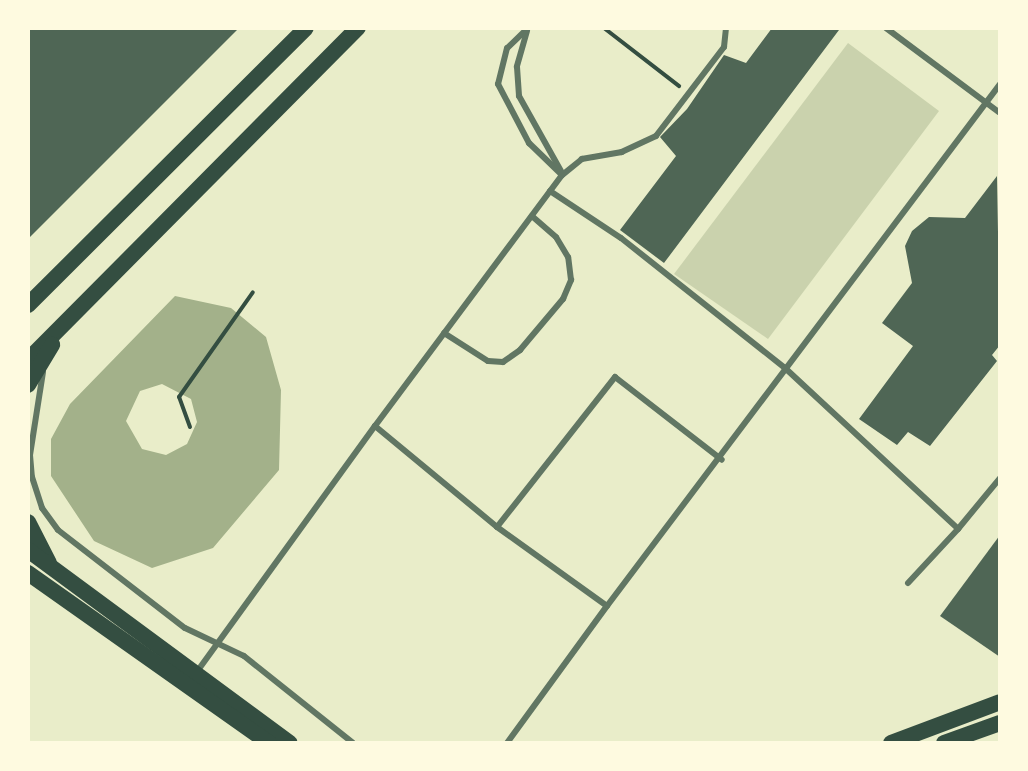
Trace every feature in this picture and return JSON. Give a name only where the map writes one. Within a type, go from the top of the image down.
[{"type":"main road","points":[[28,305],[306,28]]},
{"type":"main road","points":[[28,360],[358,28]]},
{"type":"main road","points":[[28,385],[63,325]]},
{"type":"main road","points":[[28,522],[49,578]]},
{"type":"main road","points":[[28,550],[49,578],[269,743]]},
{"type":"main road","points":[[28,576],[49,578],[196,673],[290,743]]},
{"type":"main road","points":[[891,743],[1000,702]]},
{"type":"main road","points":[[944,743],[1000,723]]},
{"type":"lane","points":[[528,28],[507,48],[498,84],[529,143],[562,175]]},
{"type":"lane","points":[[528,28],[517,67],[519,96],[562,175]]},
{"type":"lane","points":[[196,673],[562,175],[582,159],[622,152],[656,136],[724,47],[726,28]]},
{"type":"lane","points":[[886,28],[1000,113]]},
{"type":"lane","points":[[507,743],[607,606],[722,460],[785,368],[1000,84]]},
{"type":"lane","points":[[550,191],[621,238],[785,368],[958,529]]},
{"type":"lane","points":[[444,333],[488,361],[503,362],[520,350],[563,299],[571,280],[568,257],[556,237],[532,216]]},
{"type":"lane","points":[[45,356],[30,455],[42,508],[58,530],[185,628],[219,642],[353,743]]},
{"type":"lane","points":[[497,527],[615,377],[722,460]]},
{"type":"lane","points":[[375,426],[497,527],[607,606]]},
{"type":"lane","points":[[908,583],[1000,478]]},
{"type":"path","points":[[604,28],[690,95]]},
{"type":"path","points":[[190,427],[179,397],[253,292]]},
{"type":"shaded area","points":[[848,43],[939,111],[768,339],[674,274]]},
{"type":"shaded area","points":[[175,296],[231,308],[266,337],[281,390],[279,470],[213,548],[152,568],[94,541],[51,476],[51,439],[70,404]],"holes":[[[162,384],[191,399],[197,422],[187,444],[166,455],[142,449],[126,421],[140,391]]]},
{"type":"building","points":[[28,28],[239,28],[28,239]]},
{"type":"building","points":[[772,28],[839,30],[664,263],[620,230],[676,156],[660,137],[687,109],[724,55],[746,63]]},
{"type":"building","points":[[997,176],[1000,345],[992,355],[997,361],[930,446],[908,432],[897,445],[859,419],[913,346],[882,323],[912,283],[905,246],[912,231],[929,217],[965,218]]},
{"type":"building","points":[[1000,535],[1000,657],[940,616]]}]
